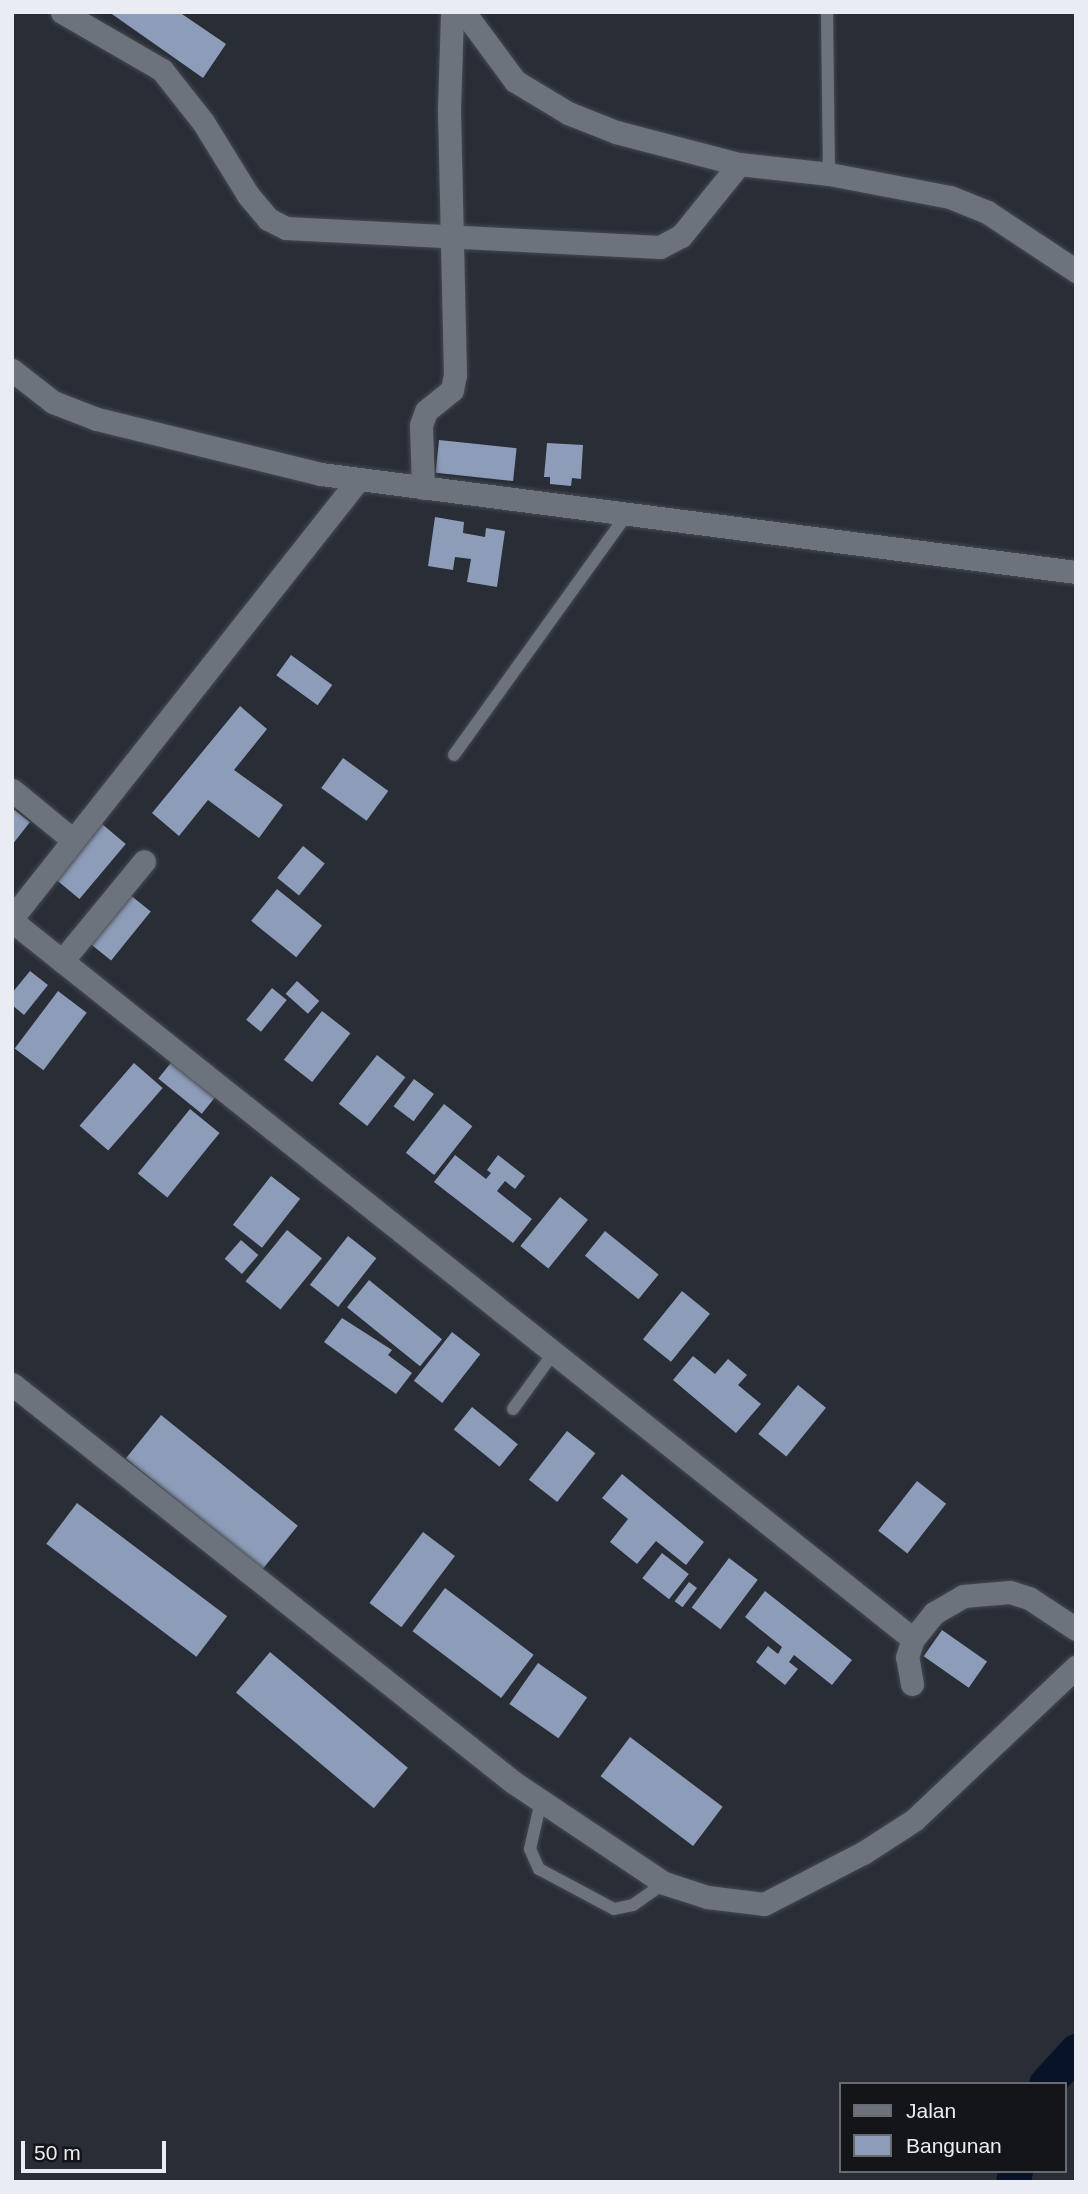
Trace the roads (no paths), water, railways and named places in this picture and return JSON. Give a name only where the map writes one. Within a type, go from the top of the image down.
[{"type":"street","points":[[62,12],[147,59],[173,82],[248,195],[274,223],[286,228],[660,247],[681,236],[739,164]]},
{"type":"street","points":[[423,488],[421,425],[426,411],[452,390],[455,375],[454,236],[449,108],[452,12]]},
{"type":"street","points":[[464,12],[514,81],[568,113],[616,132],[739,164],[829,174],[965,202],[987,212],[1076,271]]},
{"type":"street","points":[[12,370],[53,402],[139,432],[358,480],[1076,572]]},
{"type":"street","points":[[358,480],[12,920],[914,1639]]},
{"type":"street","points":[[12,790],[73,840]]},
{"type":"street","points":[[62,961],[144,861]]},
{"type":"street","points":[[12,1384],[541,1801],[664,1883],[707,1897],[764,1905],[851,1860],[914,1820],[1076,1667]]},
{"type":"street","points":[[912,1684],[907,1657],[914,1639],[934,1613],[963,1596],[989,1592],[1029,1598],[1076,1629]]},
{"type":"lane","points":[[827,12],[829,174]]},
{"type":"lane","points":[[453,755],[626,516]]},
{"type":"lane","points":[[513,1409],[555,1351]]},
{"type":"lane","points":[[541,1801],[530,1849],[539,1869],[614,1909],[633,1905],[664,1883]]},
{"type":"waterway","points":[[1048,2082],[1076,2051]]},
{"type":"waterway","points":[[1013,2182],[1015,2173]]}]
